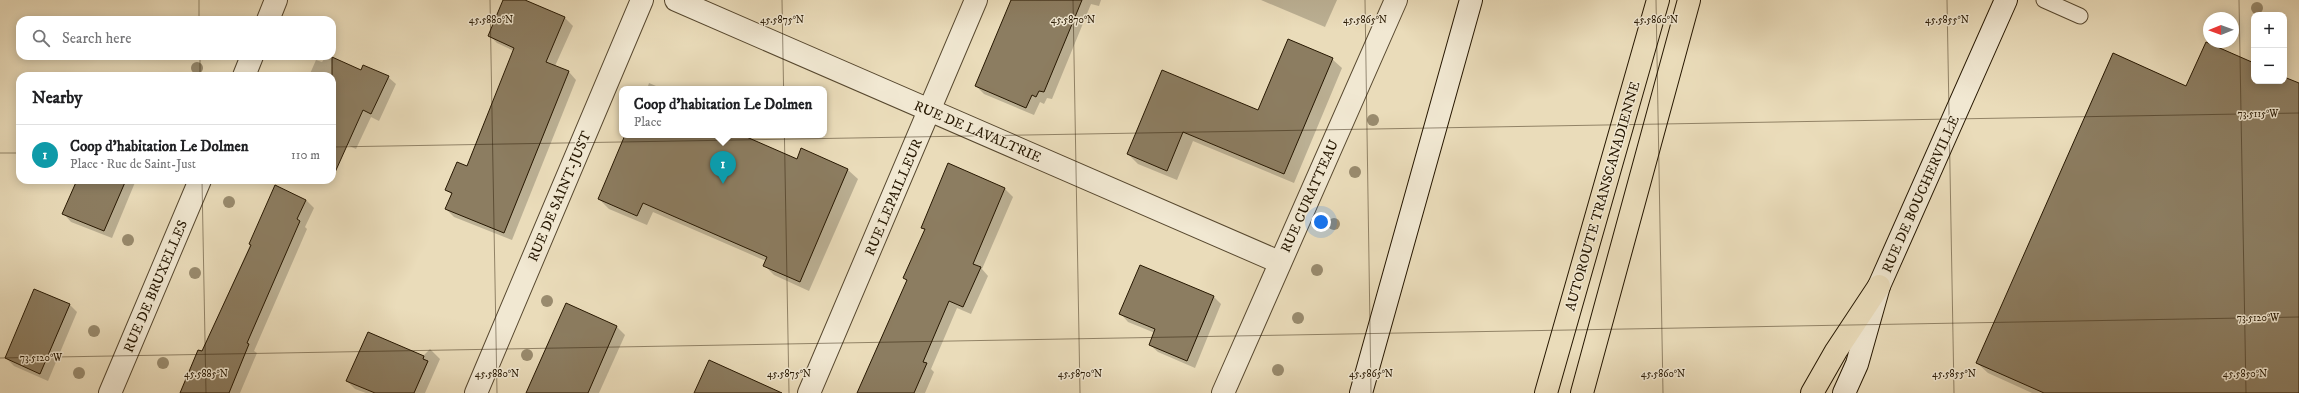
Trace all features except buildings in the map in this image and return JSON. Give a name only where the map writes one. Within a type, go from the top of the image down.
[{"type":"highway","name":"AUTOROUTE TRANSCANADIENNE","points":[[1546,393],[1658,0]]},
{"type":"highway","points":[[1582,393],[1689,0]]},
{"type":"highway","points":[[1812,393],[1836,351],[1879,286]]},
{"type":"street","points":[[270,16],[276,0]]},
{"type":"street","name":"RUE DE SAINT-JUST","points":[[476,393],[642,0]]},
{"type":"street","name":"RUE DE LAVALTRIE","points":[[676,0],[1279,262]]},
{"type":"street","name":"RUE LEPAILLEUR","points":[[809,393],[976,0]]},
{"type":"street","name":"RUE CURATTEAU","points":[[1223,393],[1279,262],[1396,0]]},
{"type":"street","points":[[1361,393],[1471,0]]},
{"type":"street","name":"RUE DE BOUCHERVILLE","points":[[1844,393],[1857,364],[1879,286],[2006,0]]},
{"type":"street","points":[[246,72],[250,60]]},
{"type":"street","name":"RUE DE BRUXELLES","points":[[110,393],[198,184]]},
{"type":"lane","points":[[2044,0],[2080,16]]},
{"type":"place","name":"Coop d'habitation Le Dolmen","points":[[723,184]]}]
